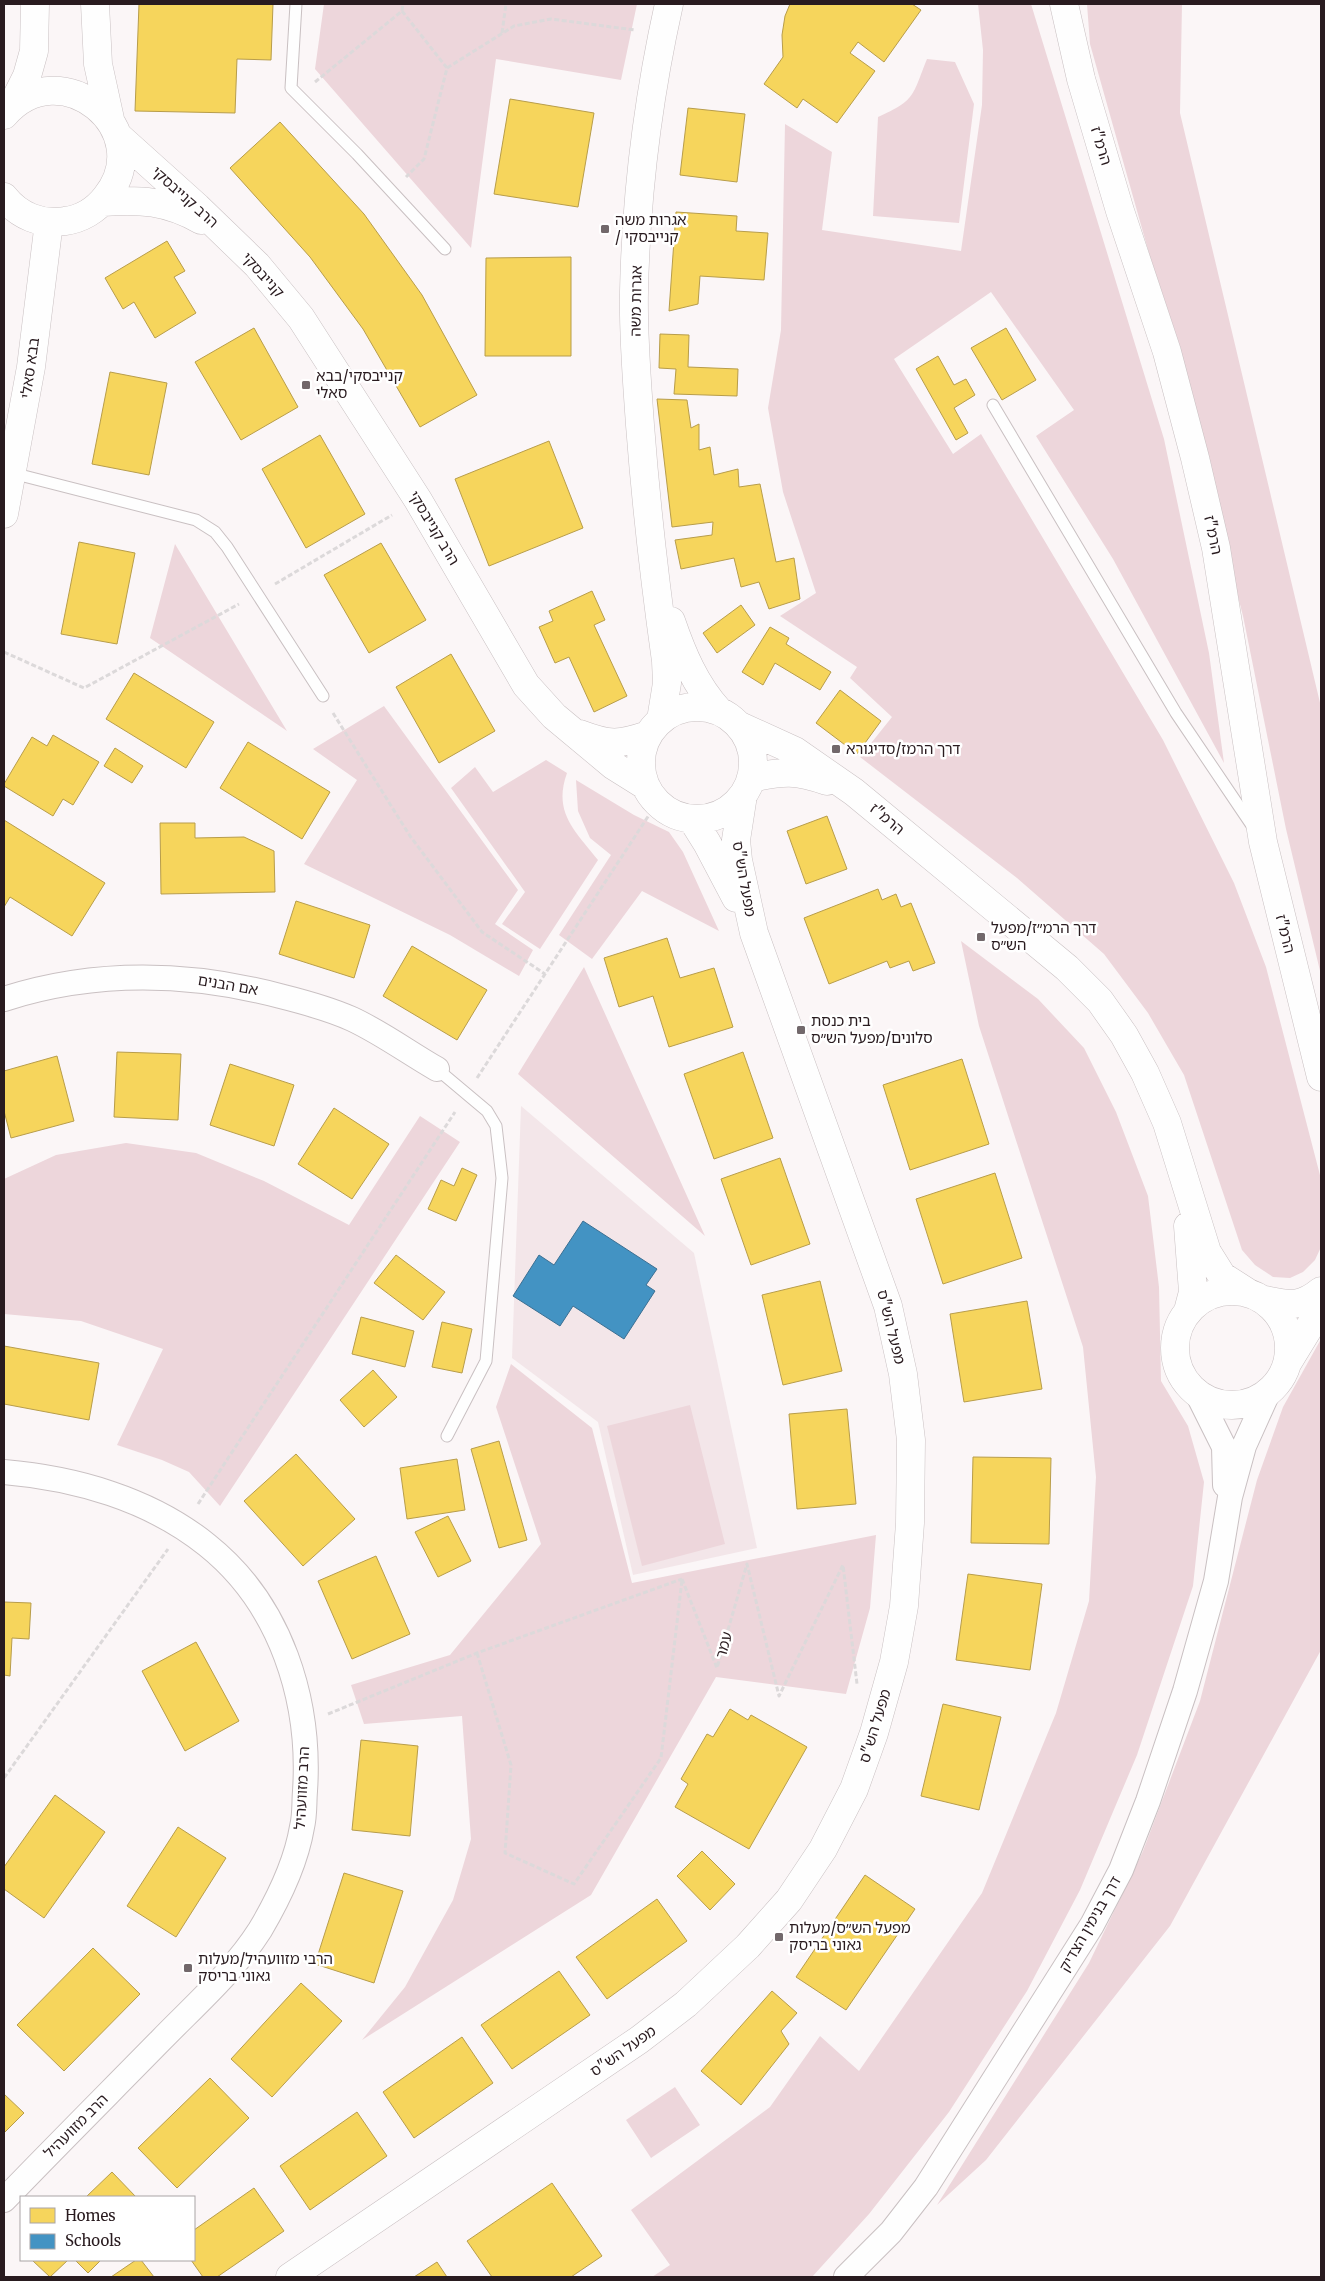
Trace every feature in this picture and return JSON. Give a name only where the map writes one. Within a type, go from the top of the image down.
[{"type":"street","points":[[7,112],[27,76],[34,51],[35,4]]},
{"type":"street","points":[[4,197],[21,213],[49,222],[74,219],[89,212],[103,202],[113,188],[119,171],[121,154],[98,64],[96,4]]},
{"type":"street","name":"אגרות משה","points":[[655,727],[665,704],[667,683],[645,492],[637,382],[634,293],[640,201],[662,33],[669,4]]},
{"type":"street","name":"הרמ\"ז","points":[[1064,4],[1081,79],[1120,211],[1167,352],[1197,467],[1216,548],[1262,842],[1321,1077]]},
{"type":"street","name":"הרב קנייבסקי","points":[[7,112],[35,94],[63,91],[72,92],[90,100],[114,128],[224,232]]},
{"type":"street","name":"הרב קנייבסקי","points":[[103,202],[134,199],[156,203],[190,214],[224,232]]},
{"type":"street","name":"בבא סאלי","points":[[4,514],[32,367],[49,222]]},
{"type":"street","name":"קנייבסקי","points":[[224,232],[257,265],[301,318]]},
{"type":"street","name":"הרב קנייבסקי","points":[[301,318],[418,500],[526,685],[554,716],[614,766],[652,794]]},
{"type":"street","name":"אגרות משה","points":[[654,570],[682,650],[696,681],[706,697],[729,718]]},
{"type":"street","points":[[688,707],[704,707],[729,718],[749,742],[753,760],[747,787],[729,809],[711,817],[692,819],[673,814],[652,794],[641,770],[642,752],[655,727],[674,712],[688,707]]},
{"type":"street","name":"הרמ\"ז","points":[[729,718],[795,751],[854,792],[1067,968],[1100,1001],[1124,1035],[1145,1073],[1167,1123],[1207,1252],[1222,1276],[1256,1296],[1290,1305],[1308,1302],[1321,1291]]},
{"type":"street","name":"הרב קנייבסקי","points":[[574,732],[604,744],[630,741],[655,727]]},
{"type":"street","name":"הרמ\"ז","points":[[747,787],[781,771],[804,773],[854,792]]},
{"type":"street","name":"מפעל הש\"ס","points":[[290,2277],[639,2040],[686,2004],[748,1946],[789,1900],[823,1849],[854,1789],[879,1714],[894,1662],[904,1606],[910,1532],[911,1440],[903,1374],[888,1306],[754,933],[738,860],[736,840],[747,787]]},
{"type":"street","name":"מפעל הש\"ס","points":[[692,819],[707,843],[754,933]]},
{"type":"street","name":"אם הבנים","points":[[4,999],[40,988],[110,978],[182,978],[251,988],[302,1001],[352,1019],[437,1069]]},
{"type":"street","name":"הרמ\"ז","points":[[1181,1164],[1192,1267],[1193,1292],[1188,1311]]},
{"type":"street","points":[[1226,1517],[1224,1447],[1198,1395],[1185,1381],[1177,1364],[1175,1346],[1178,1327],[1188,1311],[1200,1300],[1215,1293],[1231,1290],[1256,1296],[1278,1312],[1286,1327],[1290,1345],[1288,1362]]},
{"type":"street","points":[[1226,1517],[1244,1446],[1267,1395],[1280,1380],[1288,1362],[1321,1308]]},
{"type":"street","points":[[1198,1395],[1214,1403],[1232,1406],[1250,1403],[1267,1395]]},
{"type":"street","name":"הרב מזוועהיל","points":[[4,1472],[33,1474],[104,1490],[156,1511],[207,1544],[234,1570],[256,1598],[279,1637],[295,1680],[304,1724],[306,1766],[302,1826],[287,1879],[259,1931],[225,1975],[4,2200]]},
{"type":"street","name":"דרך בנימין הצדיק","points":[[846,2277],[891,2232],[926,2186],[1092,1925],[1121,1870],[1148,1801],[1185,1691],[1216,1581],[1226,1517]]},
{"type":"lane","points":[[296,4],[291,88],[445,249]]},
{"type":"lane","points":[[993,405],[1176,714],[1262,842]]},
{"type":"lane","points":[[12,473],[196,520],[215,532],[227,547],[323,696]]},
{"type":"lane","points":[[437,1069],[487,1111],[496,1126],[502,1178],[486,1361],[447,1436]]},
{"type":"path","points":[[299,96],[402,11],[403,4]]},
{"type":"path","points":[[502,34],[506,4]]},
{"type":"path","points":[[402,11],[447,68]]},
{"type":"path","points":[[392,192],[424,159],[447,68],[514,26],[551,19],[662,33]]},
{"type":"path","points":[[4,652],[84,688],[257,595],[418,500]]},
{"type":"path","points":[[323,696],[410,836],[482,932],[545,974]]},
{"type":"path","points":[[4,1778],[182,1528],[545,974],[652,794]]},
{"type":"path","name":"עמר","points":[[682,1579],[717,1668],[747,1564],[779,1696],[843,1566],[858,1693],[879,1714]]},
{"type":"path","points":[[304,1724],[477,1653],[682,1579],[661,1758],[574,1884],[505,1853],[511,1765],[477,1653]]},
{"type":"shaded area","points":[[324,4],[637,4],[621,80],[496,59],[471,248],[315,69]]},
{"type":"shaded area","points":[[978,4],[1031,4],[1164,439],[1209,653],[1224,763],[1113,559],[1036,436],[1074,410],[991,292],[894,359],[953,454],[981,434],[1163,740],[1234,883],[1266,967],[1321,1179],[1321,1247],[1315,1260],[1303,1272],[1290,1278],[1273,1277],[1255,1265],[1242,1250],[1184,1075],[1148,1013],[1104,954],[1017,878],[860,757],[892,717],[850,678],[857,667],[780,616],[816,593],[783,492],[768,408],[781,330],[785,124],[832,152],[822,230],[961,251],[982,105],[983,50]]},
{"type":"shaded area","points":[[1087,4],[1182,4],[1180,113],[1321,707],[1321,975],[1286,829],[1243,616],[1163,303],[1090,44]]},
{"type":"shaded area","points":[[927,59],[955,62],[974,104],[959,223],[873,216],[878,117],[900,106],[911,96]]},
{"type":"shaded area","points":[[175,544],[287,731],[150,638]]},
{"type":"shaded area","points":[[384,706],[518,890],[495,924],[533,950],[519,976],[450,935],[304,864],[357,780],[313,749]]},
{"type":"shaded area","points":[[546,760],[567,773],[563,787],[564,810],[574,830],[598,860],[540,949],[502,924],[525,892],[451,788],[475,767],[493,792]]},
{"type":"shaded area","points":[[576,780],[634,815],[669,832],[683,852],[719,931],[642,891],[592,959],[559,935],[611,855],[590,838],[578,811]]},
{"type":"shaded area","points":[[961,941],[1038,999],[1084,1048],[1116,1112],[1148,1196],[1159,1287],[1161,1381],[1188,1426],[1204,1482],[1193,1586],[1137,1755],[1080,1890],[1027,1991],[949,2112],[869,2214],[812,2277],[652,2277],[670,2265],[631,2210],[770,2107],[820,2036],[859,2071],[982,1893],[1056,1713],[1089,1601],[1096,1477],[1083,1347],[979,1026]]},
{"type":"shaded area","points":[[584,967],[705,1236],[518,1074]]},
{"type":"shaded area","points":[[521,1106],[694,1253],[757,1548],[633,1575],[598,1422],[512,1358]]},
{"type":"shaded area","points":[[420,1116],[460,1142],[220,1506],[189,1472],[162,1460],[117,1445],[163,1349],[81,1321],[4,1314],[4,1179],[56,1155],[126,1143],[196,1153],[264,1181],[349,1225]]},
{"type":"shaded area","points":[[1321,1339],[1321,1650],[1170,1926],[986,2160],[937,2205],[1089,1963],[1143,1851],[1200,1701],[1257,1480],[1283,1407]]},
{"type":"shaded area","points":[[511,1364],[592,1428],[632,1583],[876,1535],[870,1608],[846,1694],[716,1677],[591,1895],[362,2040],[405,1987],[453,1900],[471,1839],[462,1716],[364,1724],[351,1685],[450,1655],[541,1544],[496,1407]]},
{"type":"shaded area","points":[[690,1405],[725,1544],[642,1566],[607,1426]]},
{"type":"shaded area","points":[[675,2087],[700,2125],[651,2158],[626,2120]]},
{"type":"building: Homes","points":[[139,4],[273,4],[271,60],[237,59],[235,113],[135,111]]},
{"type":"building: Homes","points":[[790,4],[912,4],[921,10],[884,62],[858,42],[850,53],[875,71],[837,123],[803,99],[797,108],[764,84],[783,57],[782,35],[785,16]]},
{"type":"building: Homes","points":[[510,99],[594,113],[578,207],[494,194]]},
{"type":"building: Homes","points":[[688,108],[745,114],[737,182],[680,175]]},
{"type":"building: Homes","points":[[280,122],[364,214],[422,295],[477,395],[420,427],[363,329],[310,257],[230,168]]},
{"type":"building: Homes","points":[[676,212],[737,216],[736,231],[768,233],[764,280],[700,276],[698,304],[669,311]]},
{"type":"building: Homes","points":[[167,241],[185,271],[174,277],[196,313],[155,338],[134,302],[123,309],[105,278]]},
{"type":"building: Homes","points":[[571,257],[571,356],[485,356],[486,258]]},
{"type":"building: Homes","points":[[254,328],[298,407],[241,440],[195,362]]},
{"type":"building: Homes","points":[[1006,328],[1036,380],[1002,400],[971,348]]},
{"type":"building: Homes","points":[[660,334],[689,335],[688,367],[738,369],[737,396],[674,394],[676,369],[659,368]]},
{"type":"building: Homes","points":[[938,356],[954,385],[966,379],[975,395],[954,408],[968,433],[956,440],[916,369]]},
{"type":"building: Homes","points":[[110,372],[167,383],[149,475],[92,464]]},
{"type":"building: Homes","points":[[657,399],[687,400],[691,428],[699,424],[699,450],[710,447],[714,475],[738,469],[739,487],[760,484],[776,562],[794,558],[800,599],[769,609],[759,582],[741,587],[734,558],[681,569],[675,540],[712,535],[713,522],[672,527]]},
{"type":"building: Homes","points":[[320,435],[365,514],[306,548],[262,469]]},
{"type":"building: Homes","points":[[549,441],[583,528],[489,566],[455,479]]},
{"type":"building: Homes","points":[[79,542],[135,553],[117,644],[61,634]]},
{"type":"building: Homes","points":[[381,543],[426,620],[369,653],[324,575]]},
{"type":"building: Homes","points":[[592,591],[605,620],[594,625],[627,696],[594,712],[569,657],[555,663],[539,627],[553,621],[549,611]]},
{"type":"building: Homes","points":[[741,605],[755,625],[717,653],[703,633]]},
{"type":"building: Homes","points":[[770,627],[789,638],[786,644],[831,672],[820,690],[775,663],[763,685],[742,672]]},
{"type":"building: Homes","points":[[451,654],[495,731],[439,763],[396,687]]},
{"type":"building: Homes","points":[[134,673],[214,722],[186,768],[106,719]]},
{"type":"building: Homes","points":[[840,690],[881,721],[857,754],[816,723]]},
{"type":"building: Homes","points":[[53,735],[99,762],[73,805],[63,799],[53,816],[4,786],[4,784],[32,737],[47,746]]},
{"type":"building: Homes","points":[[248,742],[330,792],[302,839],[220,788]]},
{"type":"building: Homes","points":[[115,748],[143,766],[132,783],[104,766]]},
{"type":"building: Homes","points":[[827,816],[847,869],[806,884],[787,831]]},
{"type":"building: Homes","points":[[4,820],[105,883],[72,936],[10,897],[4,907]]},
{"type":"building: Homes","points":[[160,823],[195,823],[195,838],[244,837],[274,851],[275,892],[161,894]]},
{"type":"building: Homes","points":[[878,889],[882,900],[896,894],[901,907],[911,903],[935,963],[913,971],[909,961],[890,968],[887,961],[829,984],[804,918]]},
{"type":"building: Homes","points":[[296,901],[370,925],[354,978],[279,954]]},
{"type":"building: Homes","points":[[667,938],[680,978],[714,968],[733,1027],[669,1047],[653,996],[619,1007],[604,958]]},
{"type":"building: Homes","points":[[412,946],[487,990],[457,1040],[383,996]]},
{"type":"building: Homes","points":[[117,1052],[181,1054],[178,1120],[114,1117]]},
{"type":"building: Homes","points":[[743,1052],[773,1138],[714,1159],[684,1074]]},
{"type":"building: Homes","points":[[57,1056],[74,1121],[11,1138],[4,1111],[4,1071]]},
{"type":"building: Homes","points":[[962,1059],[989,1144],[910,1170],[883,1085]]},
{"type":"building: Homes","points":[[230,1064],[294,1085],[274,1146],[210,1125]]},
{"type":"building: Homes","points":[[334,1108],[389,1144],[352,1199],[298,1164]]},
{"type":"building: Homes","points":[[780,1158],[810,1244],[751,1265],[721,1179]]},
{"type":"building: Homes","points":[[462,1168],[477,1175],[456,1221],[428,1209],[441,1180],[454,1186]]},
{"type":"building: Homes","points":[[995,1173],[1022,1258],[943,1284],[916,1199]]},
{"type":"building: Homes","points":[[396,1255],[445,1292],[423,1320],[374,1283]]},
{"type":"building: Homes","points":[[820,1281],[842,1371],[783,1385],[762,1295]]},
{"type":"building: Homes","points":[[1027,1301],[1042,1389],[964,1402],[950,1314]]},
{"type":"building: Homes","points":[[361,1317],[414,1331],[405,1367],[352,1354]]},
{"type":"building: Homes","points":[[442,1322],[472,1329],[462,1373],[432,1367]]},
{"type":"building: Homes","points":[[4,1346],[99,1363],[89,1420],[4,1404]]},
{"type":"building: Homes","points":[[373,1370],[397,1397],[364,1427],[340,1400]]},
{"type":"building: Homes","points":[[847,1409],[856,1504],[797,1509],[789,1414]]},
{"type":"building: Homes","points":[[499,1441],[527,1540],[499,1548],[471,1449]]},
{"type":"building: Homes","points":[[296,1454],[355,1519],[303,1566],[244,1501]]},
{"type":"building: Homes","points":[[973,1457],[1051,1458],[1049,1544],[971,1543]]},
{"type":"building: Homes","points":[[457,1459],[465,1510],[407,1519],[400,1468]]},
{"type":"building: Homes","points":[[448,1516],[471,1561],[438,1577],[415,1532]]},
{"type":"building: Homes","points":[[376,1556],[410,1634],[352,1659],[318,1581]]},
{"type":"building: Homes","points":[[968,1574],[1042,1584],[1030,1670],[956,1660]]},
{"type":"building: Homes","points":[[4,1602],[31,1603],[29,1639],[12,1638],[10,1676],[4,1675]]},
{"type":"building: Homes","points":[[196,1642],[239,1721],[185,1751],[142,1671]]},
{"type":"building: Homes","points":[[943,1704],[1001,1717],[979,1810],[921,1796]]},
{"type":"building: Homes","points":[[730,1709],[748,1720],[751,1715],[807,1747],[749,1849],[675,1807],[688,1784],[681,1779],[707,1734],[713,1737]]},
{"type":"building: Homes","points":[[361,1740],[418,1746],[410,1836],[352,1830]]},
{"type":"building: Homes","points":[[55,1795],[105,1832],[44,1918],[4,1889],[4,1867]]},
{"type":"building: Homes","points":[[178,1827],[226,1858],[176,1937],[127,1906]]},
{"type":"building: Homes","points":[[702,1851],[735,1884],[710,1910],[677,1876]]},
{"type":"building: Homes","points":[[344,1873],[403,1891],[374,1983],[315,1964]]},
{"type":"building: Homes","points":[[865,1875],[915,1909],[846,2010],[796,1977]]},
{"type":"building: Homes","points":[[657,1899],[687,1941],[607,1999],[576,1957]]},
{"type":"building: Homes","points":[[93,1948],[140,1994],[64,2071],[17,2025]]},
{"type":"building: Homes","points":[[559,1971],[590,2015],[512,2069],[481,2025]]},
{"type":"building: Homes","points":[[301,1983],[342,2021],[272,2097],[231,2059]]},
{"type":"building: Homes","points":[[772,1991],[797,2013],[781,2031],[789,2044],[741,2105],[701,2071]]},
{"type":"building: Homes","points":[[462,2037],[493,2083],[414,2138],[383,2092]]},
{"type":"building: Homes","points":[[210,2078],[249,2118],[177,2188],[138,2148]]},
{"type":"building: Homes","points":[[4,2094],[24,2113],[4,2133]]},
{"type":"building: Homes","points":[[357,2112],[387,2156],[310,2210],[280,2166]]},
{"type":"building: Homes","points":[[112,2172],[135,2196],[87,2196]]},
{"type":"building: Homes","points":[[552,2183],[602,2256],[571,2277],[492,2277],[467,2241]]},
{"type":"building: Homes","points":[[254,2188],[284,2231],[217,2277],[203,2277],[192,2261],[195,2261],[195,2229]]},
{"type":"building: Homes","points":[[33,2261],[67,2261],[50,2277]]},
{"type":"building: Homes","points":[[76,2261],[100,2261],[88,2273]]},
{"type":"building: Homes","points":[[135,2261],[142,2261],[154,2277],[111,2277]]},
{"type":"building: Homes","points":[[437,2262],[447,2277],[414,2277]]},
{"type":"building: Schools","points":[[583,1221],[657,1269],[646,1285],[655,1291],[624,1339],[573,1306],[560,1326],[513,1296],[539,1255],[554,1265]]},
{"type":"place","name":"אגרות משה / קנייבסקי","points":[[605,229]]},
{"type":"place","name":"קנייבסקי/בבא סאלי","points":[[306,385]]},
{"type":"place","name":"דרך הרמז/סדיגורא","points":[[836,749]]},
{"type":"place","name":"דרך הרמ״ז/מפעל הש״ס","points":[[981,937]]},
{"type":"place","name":"בית כנסת סלונים/מפעל הש״ס","points":[[801,1030]]},
{"type":"place","name":"מפעל הש״ס/מעלות גאוני בריסק","points":[[779,1937]]},
{"type":"place","name":"הרבי מזוועהיל/מעלות גאוני בריסק","points":[[188,1968]]}]
